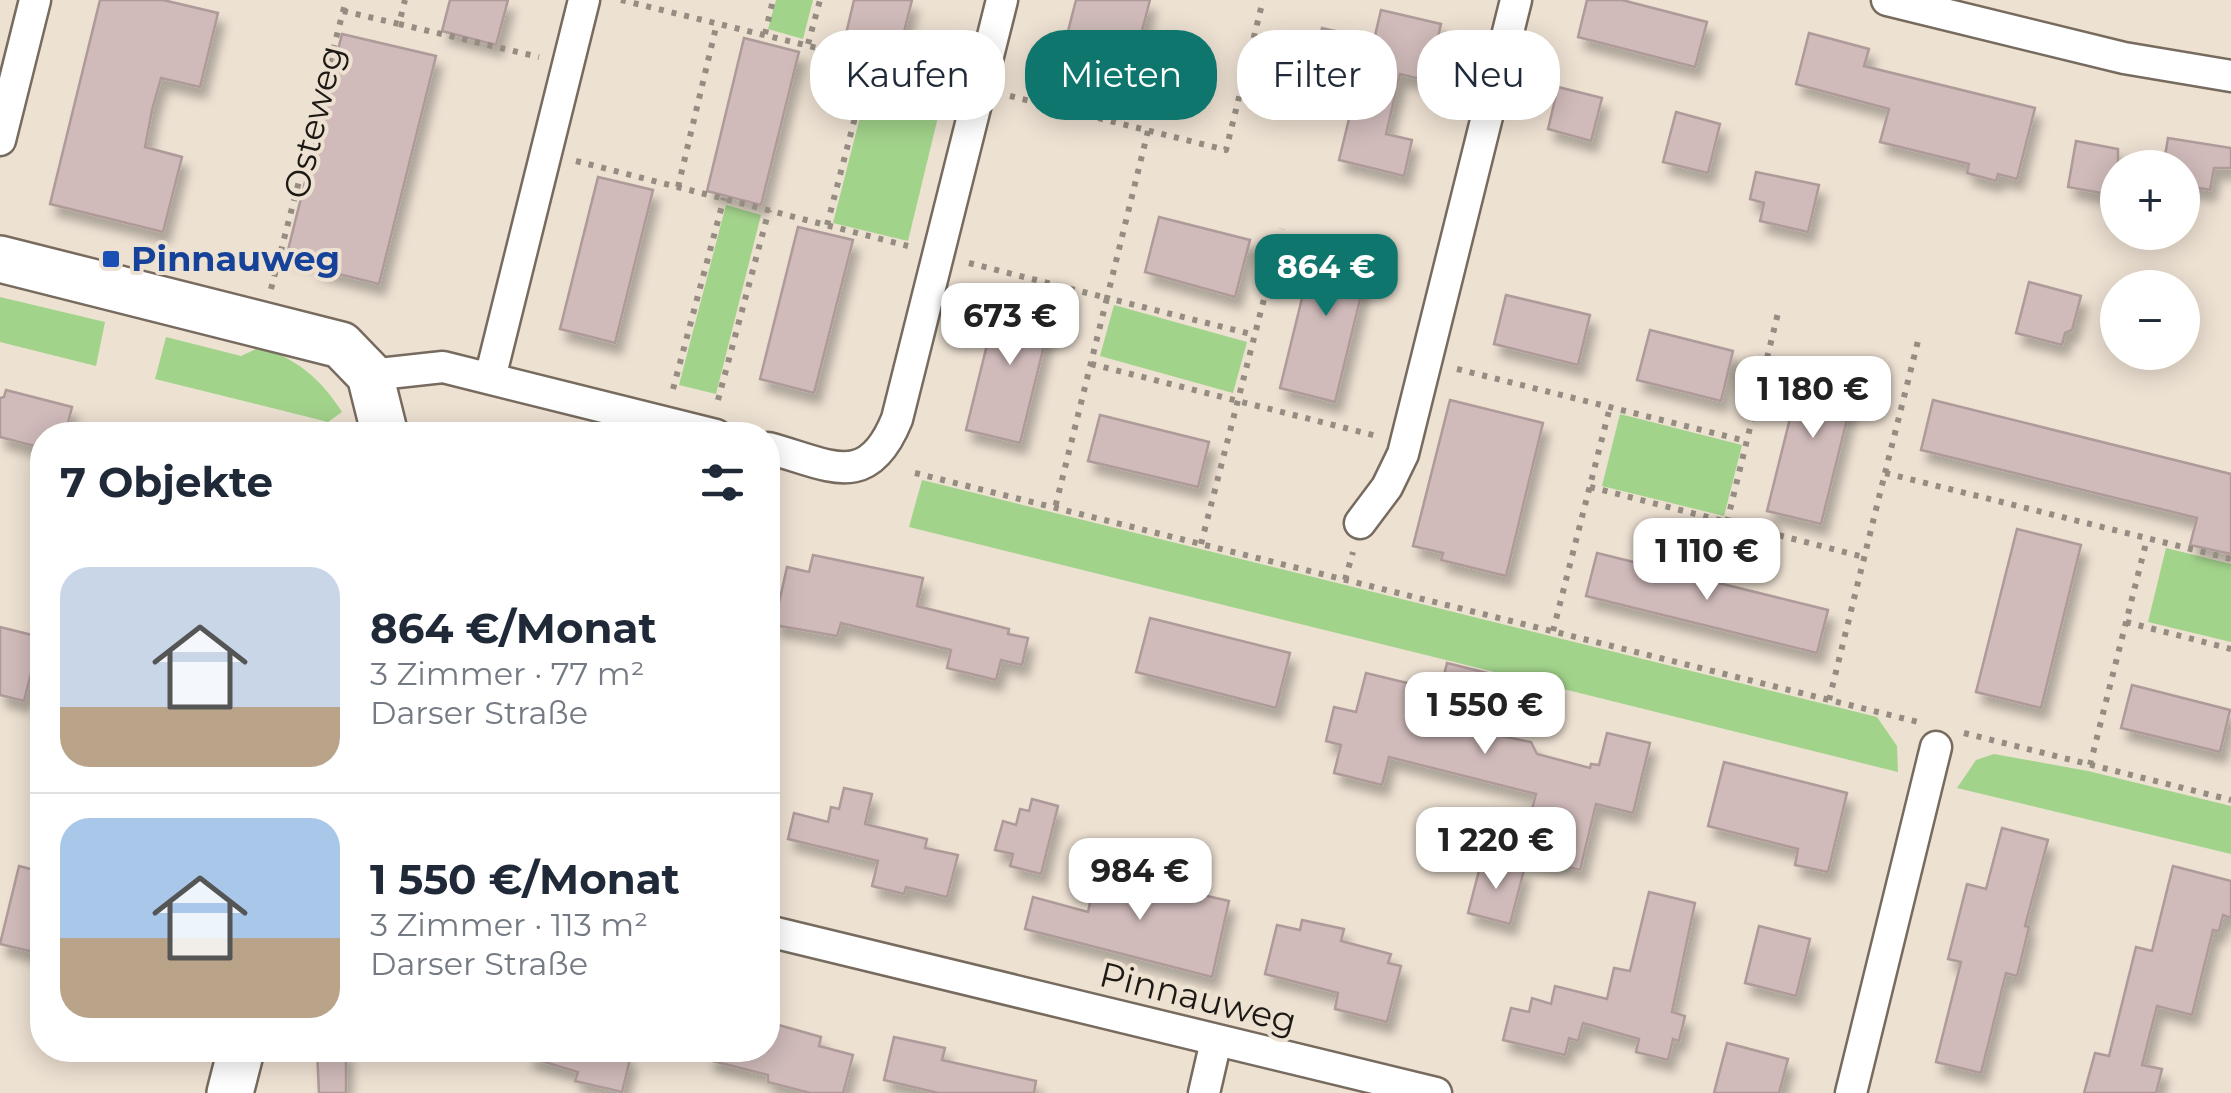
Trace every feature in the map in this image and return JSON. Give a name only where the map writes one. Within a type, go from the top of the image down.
[{"type":"street","points":[[0,140],[35,0]]},
{"type":"street","points":[[490,378],[584,0]]},
{"type":"street","points":[[780,451],[850,469],[865,465],[882,452],[897,419],[1002,0]]},
{"type":"street","points":[[1360,523],[1388,487],[1404,454],[1516,0]]},
{"type":"street","points":[[1888,0],[2082,48],[2231,76]]},
{"type":"street","points":[[0,259],[342,345],[370,375],[383,422]]},
{"type":"street","points":[[370,375],[444,367],[664,422]]},
{"type":"street","points":[[1851,1093],[1941,734]]},
{"type":"street","name":"Pinnauweg","points":[[780,934],[1436,1093]]},
{"type":"street","points":[[1204,1093],[1216,1041]]},
{"type":"street","points":[[230,1093],[238,1062]]},
{"type":"path","name":"Osteweg","points":[[270,291],[346,0]]},
{"type":"path","points":[[399,24],[405,0]]},
{"type":"path","points":[[621,0],[808,44],[820,0]]},
{"type":"path","points":[[765,34],[773,0]]},
{"type":"path","points":[[1008,96],[1226,150],[1263,0]]},
{"type":"path","points":[[343,11],[568,64]]},
{"type":"path","points":[[678,187],[717,22]]},
{"type":"path","points":[[827,225],[854,120]]},
{"type":"path","points":[[1055,508],[1148,130]]},
{"type":"path","points":[[546,153],[912,246]]},
{"type":"path","points":[[672,389],[724,198]]},
{"type":"path","points":[[718,400],[768,210]]},
{"type":"path","points":[[1201,544],[1282,229]]},
{"type":"path","points":[[968,263],[1255,335]]},
{"type":"path","points":[[1726,522],[1778,308]]},
{"type":"path","points":[[1829,700],[1918,341]]},
{"type":"path","points":[[1091,364],[1378,436]]},
{"type":"path","points":[[1450,367],[1746,440]]},
{"type":"path","points":[[1553,632],[1610,406]]},
{"type":"path","points":[[915,473],[1829,700],[1941,734],[2090,764],[2231,800]]},
{"type":"path","points":[[1885,474],[2231,559]]},
{"type":"path","points":[[1590,487],[1864,556]]},
{"type":"path","points":[[2090,764],[2147,539]]},
{"type":"path","points":[[2126,622],[2231,649]]},
{"type":"green space","points":[[776,0],[813,0],[803,39],[768,29]]},
{"type":"green space","points":[[859,120],[937,120],[908,241],[833,223]]},
{"type":"green space","points":[[726,205],[761,215],[716,394],[679,385]]},
{"type":"green space","points":[[0,297],[105,322],[96,366],[0,342]]},
{"type":"green space","points":[[1114,305],[1247,342],[1233,393],[1100,356]]},
{"type":"green space","points":[[166,337],[241,356],[258,348],[271,351],[317,380],[342,412],[328,422],[155,379]]},
{"type":"green space","points":[[1620,414],[1742,445],[1724,516],[1602,486]]},
{"type":"green space","points":[[922,480],[1877,717],[1897,746],[1898,772],[909,527]]},
{"type":"green space","points":[[2166,548],[2231,564],[2231,642],[2148,622]]},
{"type":"green space","points":[[1994,754],[2088,771],[2231,806],[2231,854],[1957,788],[1976,760]]},
{"type":"building","points":[[100,0],[163,0],[218,13],[200,87],[161,78],[152,110],[145,147],[182,157],[163,232],[50,204]]},
{"type":"building","points":[[450,0],[508,0],[496,45],[442,31]]},
{"type":"building","points":[[854,0],[912,0],[904,30],[847,30]]},
{"type":"building","points":[[1076,0],[1150,0],[1142,30],[1068,30]]},
{"type":"building","points":[[1587,0],[1622,0],[1707,22],[1695,67],[1578,37]]},
{"type":"building","points":[[1381,10],[1441,24],[1440,30],[1417,30],[1417,78],[1400,74],[1397,87],[1397,30],[1376,30]]},
{"type":"building","points":[[1809,33],[1869,49],[1864,66],[2035,108],[2017,179],[1998,174],[1996,181],[1967,173],[1969,164],[1880,142],[1889,109],[1796,84]]},
{"type":"building","points":[[342,34],[436,56],[379,284],[314,268],[316,262],[287,254]]},
{"type":"building","points":[[744,38],[799,52],[761,205],[707,191]]},
{"type":"building","points":[[1560,88],[1602,98],[1591,141],[1548,129],[1550,120],[1560,120]]},
{"type":"building","points":[[1676,112],[1720,124],[1708,173],[1663,162]]},
{"type":"building","points":[[1349,120],[1389,120],[1386,134],[1412,140],[1404,176],[1339,160]]},
{"type":"building","points":[[2168,138],[2231,148],[2231,168],[2214,168],[2210,190],[2200,188],[2200,150],[2166,150]]},
{"type":"building","points":[[2076,141],[2118,149],[2100,150],[2100,193],[2068,187]]},
{"type":"building","points":[[1756,172],[1819,185],[1808,232],[1760,221],[1764,203],[1750,199]]},
{"type":"building","points":[[598,177],[653,190],[615,343],[560,329]]},
{"type":"building","points":[[1159,217],[1250,240],[1235,297],[1145,272]]},
{"type":"building","points":[[798,227],[853,240],[814,393],[760,379]]},
{"type":"building","points":[[1317,237],[1372,250],[1335,402],[1280,388]]},
{"type":"building","points":[[2029,282],[2081,296],[2072,330],[2065,333],[2062,345],[2016,333]]},
{"type":"building","points":[[1000,292],[1054,305],[1020,443],[966,430]]},
{"type":"building","points":[[1506,295],[1590,315],[1578,365],[1494,344]]},
{"type":"building","points":[[1650,330],[1733,351],[1721,401],[1637,380]]},
{"type":"building","points":[[1805,358],[1859,371],[1821,524],[1767,511]]},
{"type":"building","points":[[6,390],[72,407],[68,422],[30,422],[30,445],[0,437],[0,398]]},
{"type":"building","points":[[1450,400],[1543,423],[1506,576],[1441,560],[1443,553],[1413,546]]},
{"type":"building","points":[[1933,400],[2231,474],[2231,554],[2190,545],[2197,518],[1921,450]]},
{"type":"building","points":[[1100,415],[1209,442],[1198,487],[1088,461]]},
{"type":"building","points":[[2017,529],[2081,545],[2041,708],[1976,692]]},
{"type":"building","points":[[1597,553],[1828,610],[1817,653],[1586,596]]},
{"type":"building","points":[[813,555],[923,578],[917,606],[1009,629],[1008,634],[1028,638],[1022,665],[1001,660],[996,680],[947,668],[951,650],[841,623],[837,636],[780,626],[780,598],[787,567],[809,572]]},
{"type":"building","points":[[1150,618],[1290,653],[1276,708],[1136,672]]},
{"type":"building","points":[[0,627],[30,634],[30,677],[24,701],[0,695]]},
{"type":"building","points":[[1447,663],[1491,674],[1479,718],[1504,724],[1501,736],[1531,742],[1537,754],[1590,768],[1591,764],[1599,765],[1607,733],[1650,743],[1633,813],[1596,804],[1580,870],[1520,855],[1536,794],[1389,757],[1382,785],[1334,773],[1341,745],[1326,741],[1334,707],[1356,712],[1366,673],[1440,691]]},
{"type":"building","points":[[2132,685],[2230,710],[2220,752],[2121,728]]},
{"type":"building","points":[[1724,762],[1847,793],[1828,872],[1795,865],[1798,849],[1708,826]]},
{"type":"building","points":[[844,788],[872,794],[865,824],[927,839],[925,848],[958,855],[947,897],[906,887],[904,894],[872,886],[878,861],[788,839],[794,813],[828,822],[831,807],[839,809]]},
{"type":"building","points":[[1032,799],[1058,806],[1041,874],[1010,866],[1013,854],[995,850],[1003,821],[1016,825],[1020,809],[1029,811]]},
{"type":"building","points":[[2002,828],[2048,840],[2025,926],[2029,927],[2017,976],[2006,973],[1981,1073],[1936,1062],[1961,962],[1948,959],[1967,884],[1986,889]]},
{"type":"building","points":[[1482,859],[1524,870],[1510,924],[1468,913]]},
{"type":"building","points":[[19,866],[30,869],[30,951],[0,944]]},
{"type":"building","points":[[2173,866],[2231,881],[2231,918],[2223,915],[2219,931],[2213,930],[2192,1015],[2157,1006],[2142,1065],[2162,1069],[2156,1093],[2084,1093],[2095,1053],[2109,1056],[2136,947],[2152,951]]},
{"type":"building","points":[[1097,871],[1229,901],[1212,977],[1025,929],[1033,897],[1088,912]]},
{"type":"building","points":[[1649,892],[1695,903],[1672,1012],[1685,1016],[1679,1041],[1673,1039],[1668,1060],[1636,1052],[1639,1039],[1583,1023],[1578,1041],[1569,1038],[1565,1055],[1503,1040],[1511,1008],[1529,1012],[1532,998],[1551,1004],[1555,986],[1607,999],[1614,968],[1630,971]]},
{"type":"building","points":[[1302,920],[1344,929],[1341,941],[1391,954],[1388,963],[1401,966],[1387,1022],[1335,1009],[1338,993],[1265,974],[1277,925],[1300,930]]},
{"type":"building","points":[[1759,926],[1810,939],[1796,996],[1745,983]]},
{"type":"building","points":[[780,1025],[821,1037],[819,1046],[853,1055],[843,1093],[810,1093],[768,1082],[768,1075],[717,1062],[780,1062]]},
{"type":"building","points":[[894,1037],[945,1048],[942,1060],[1036,1081],[1034,1093],[938,1093],[884,1080]]},
{"type":"building","points":[[1727,1043],[1788,1059],[1779,1093],[1714,1093]]},
{"type":"building","points":[[318,1062],[346,1062],[346,1093],[319,1093]]},
{"type":"building","points":[[545,1062],[629,1062],[622,1092],[575,1081],[578,1072]]},
{"type":"place","name":"Pinnauweg","points":[[111,259]]}]
